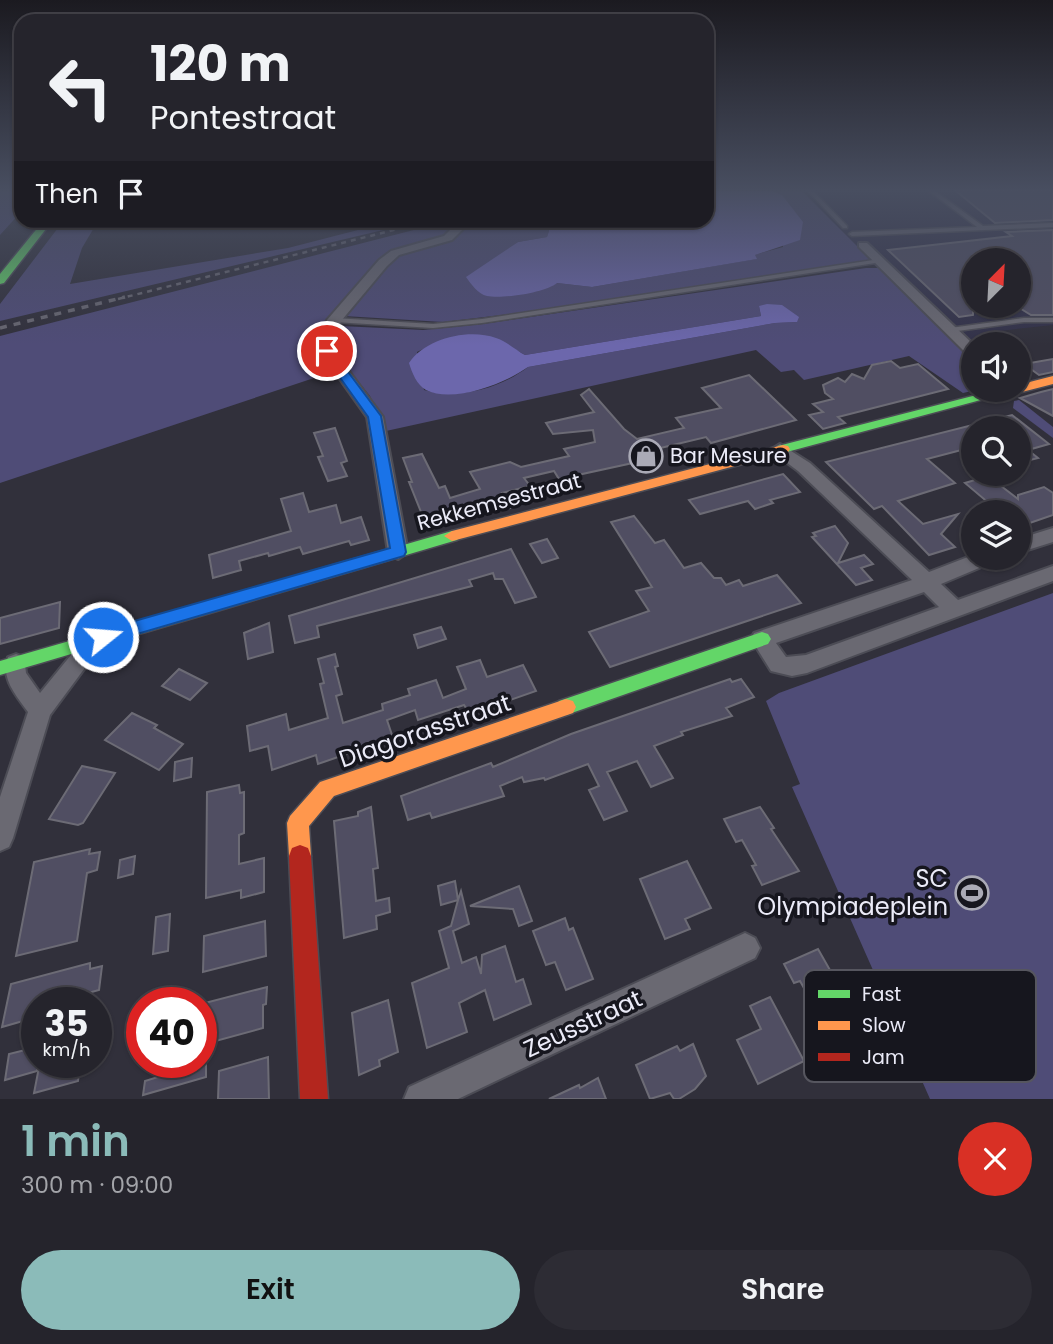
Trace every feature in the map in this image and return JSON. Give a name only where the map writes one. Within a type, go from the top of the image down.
[{"type":"main road","points":[[0,281],[31,242]]},
{"type":"main road","points":[[1031,386],[1053,380]]},
{"type":"main road","name":"Rekkemsestraat","points":[[8,666],[398,552],[965,402]]},
{"type":"main road","name":"Diagorasstraat","points":[[314,1099],[298,823],[327,789],[762,639]]},
{"type":"street","points":[[398,552],[375,416],[327,351],[334,320],[395,253],[438,242]]},
{"type":"street","points":[[863,245],[961,341]]},
{"type":"street","points":[[785,448],[955,609]]},
{"type":"street","points":[[1031,542],[1053,534]]},
{"type":"street","points":[[961,566],[927,583],[762,639],[779,665],[792,667],[1053,573]]},
{"type":"street","points":[[0,838],[40,711],[82,657],[81,644]]},
{"type":"street","points":[[8,666],[40,711]]},
{"type":"street","name":"Zeusstraat","points":[[421,1099],[745,948]]},
{"type":"lane","points":[[334,320],[388,326],[470,322],[880,261]]},
{"type":"lane","points":[[950,330],[1024,320],[1053,320]]},
{"type":"shaded area","points":[[47,242],[85,242],[70,284],[310,242],[331,242],[0,321],[0,304]]},
{"type":"shaded area","points":[[366,242],[426,242],[388,253],[330,318],[322,334],[319,349],[332,372],[0,483],[0,336]]},
{"type":"shaded area","points":[[429,242],[518,242],[505,252],[557,283],[592,287],[756,259],[754,255],[783,247],[783,242],[853,242],[871,260],[536,311],[443,322],[344,316],[397,254]]},
{"type":"shaded area","points":[[518,242],[793,242],[755,255],[757,259],[592,287],[557,283],[543,290],[513,296],[484,295],[466,277]]},
{"type":"shaded area","points":[[853,242],[1053,242],[1053,325],[990,332],[961,332],[961,350]]},
{"type":"shaded area","points":[[879,268],[961,350],[961,392],[909,356],[804,380],[794,370],[781,372],[756,350],[386,431],[370,396],[332,349],[334,338],[341,326],[423,330],[483,324]],"holes":[[[759,306],[797,322],[775,323],[528,367],[505,381],[465,393],[424,390],[417,352],[459,336],[471,336],[496,340],[525,355],[761,316]]]},
{"type":"shaded area","points":[[782,305],[799,317],[797,322],[775,323],[528,367],[493,385],[464,393],[437,394],[426,390],[417,382],[409,363],[425,348],[460,335],[496,338],[525,355],[761,316],[759,306]]},
{"type":"shaded area","points":[[1014,402],[1022,402],[1053,427],[1053,438],[1031,422],[1031,416],[1024,416],[1013,408]]},
{"type":"shaded area","name":"SC Olympiadeplein","points":[[1053,593],[1053,1099],[930,1099],[922,1082],[1036,1082],[1036,970],[873,970],[792,787],[800,784],[766,701],[779,693]]},
{"type":"building","points":[[956,242],[1053,242],[1053,315],[1031,315],[1031,248],[961,248],[959,317],[888,250]]},
{"type":"building","points":[[1053,359],[1053,372],[1039,375],[1031,369],[1031,363]]},
{"type":"building","points":[[891,361],[900,368],[918,364],[948,389],[838,417],[845,423],[823,429],[809,415],[823,412],[813,404],[833,399],[825,393],[823,385],[838,378],[845,382],[852,374],[864,379],[872,365]]},
{"type":"building","points":[[749,375],[796,420],[711,443],[706,437],[648,451],[651,456],[642,461],[559,479],[554,471],[524,478],[530,486],[502,493],[510,508],[497,511],[489,510],[486,505],[425,522],[409,482],[412,482],[403,458],[422,454],[439,488],[445,486],[450,498],[480,489],[470,472],[510,462],[521,467],[569,456],[564,449],[595,442],[593,430],[553,434],[546,423],[594,412],[581,395],[589,389],[624,429],[637,439],[684,428],[676,418],[721,408],[702,388]]},
{"type":"building","points":[[1053,389],[1053,416],[1027,402],[1031,402],[1031,395]]},
{"type":"building","points":[[335,428],[347,461],[341,463],[347,476],[328,481],[318,457],[323,456],[314,433]]},
{"type":"building","points":[[961,428],[961,450],[927,459],[955,483],[898,501],[923,524],[958,514],[941,534],[955,547],[929,555],[882,506],[874,509],[826,462]]},
{"type":"building","points":[[1031,430],[1049,444],[1031,449]]},
{"type":"building","points":[[783,474],[800,492],[770,500],[773,503],[755,509],[748,501],[700,514],[689,500]]},
{"type":"building","points":[[969,486],[1001,486],[1018,499],[1018,495],[1044,487],[1053,493],[1053,515],[1031,523],[1031,500],[985,500]]},
{"type":"building","points":[[303,493],[309,512],[336,505],[341,523],[361,517],[369,540],[351,545],[349,541],[303,554],[300,547],[269,556],[268,553],[239,561],[241,570],[213,578],[209,555],[291,531],[281,499]]},
{"type":"building","points":[[634,516],[655,543],[664,540],[684,568],[701,563],[714,578],[721,578],[726,585],[739,580],[743,586],[777,575],[801,603],[610,667],[589,632],[649,611],[636,591],[652,587],[611,522]]},
{"type":"building","points":[[835,526],[848,543],[838,563],[864,555],[873,564],[861,568],[872,580],[856,585],[812,537],[816,536],[813,533]]},
{"type":"building","points":[[547,539],[558,558],[542,563],[530,544]]},
{"type":"building","points":[[511,549],[536,597],[515,603],[503,579],[495,579],[493,573],[469,580],[472,586],[317,626],[319,637],[295,643],[289,616]]},
{"type":"building","points":[[60,602],[59,628],[0,644],[0,618]]},
{"type":"building","points":[[269,623],[273,652],[248,659],[244,633]]},
{"type":"building","points":[[441,627],[446,639],[418,648],[414,635]]},
{"type":"building","points":[[335,654],[338,666],[335,667],[342,694],[336,696],[343,723],[383,710],[382,704],[410,695],[408,689],[436,680],[443,698],[466,689],[457,667],[480,660],[487,677],[523,665],[536,691],[470,714],[464,705],[418,720],[415,710],[387,720],[393,738],[318,764],[316,755],[272,770],[268,746],[250,751],[247,726],[286,714],[289,730],[328,718],[320,684],[324,683],[318,659]]},
{"type":"building","points":[[179,669],[207,683],[190,700],[162,686]]},
{"type":"building","points":[[730,679],[732,682],[741,679],[754,697],[726,708],[732,716],[681,732],[683,735],[654,746],[673,778],[651,787],[637,761],[607,772],[627,811],[604,820],[589,790],[599,786],[588,764],[545,780],[524,782],[522,777],[500,786],[504,796],[432,818],[430,813],[408,820],[401,796],[491,763],[493,767],[571,734]]},
{"type":"building","points":[[132,713],[157,725],[154,728],[183,744],[159,770],[105,740]]},
{"type":"building","points":[[192,758],[191,777],[174,781],[175,762]]},
{"type":"building","points":[[82,766],[115,773],[83,823],[78,825],[49,819]]},
{"type":"building","points":[[239,785],[240,793],[244,792],[244,833],[239,835],[239,864],[264,858],[264,892],[241,898],[241,890],[206,898],[207,792]]},
{"type":"building","points":[[371,807],[378,868],[373,869],[376,901],[389,898],[390,912],[376,916],[377,929],[344,938],[334,821],[358,816],[358,812]]},
{"type":"building","points":[[760,807],[799,871],[762,885],[752,866],[756,865],[742,840],[736,842],[724,819]]},
{"type":"building","points":[[90,849],[89,854],[100,852],[97,870],[87,873],[77,941],[16,956],[34,862]]},
{"type":"building","points":[[135,856],[133,874],[118,878],[120,860]]},
{"type":"building","points":[[687,861],[711,908],[685,919],[690,929],[665,939],[640,879]]},
{"type":"building","points":[[455,881],[458,900],[441,905],[438,886]]},
{"type":"building","points":[[519,886],[532,921],[519,926],[513,909],[470,906]]},
{"type":"building","points":[[461,891],[469,924],[453,931],[462,963],[476,957],[481,974],[482,955],[505,946],[516,982],[523,979],[531,1004],[494,1020],[485,990],[459,1003],[467,1032],[427,1048],[412,983],[449,968],[439,931],[451,926]]},
{"type":"building","points":[[170,914],[168,951],[153,954],[156,917]]},
{"type":"building","points":[[565,918],[569,930],[573,928],[593,979],[566,990],[555,962],[546,965],[533,931]]},
{"type":"building","points":[[265,921],[266,956],[203,972],[204,936]]},
{"type":"building","points":[[818,949],[830,970],[804,970],[804,988],[800,981],[794,983],[784,964]]},
{"type":"building","points":[[90,963],[90,969],[102,966],[99,987],[21,987],[21,1022],[2,1027],[11,984]]},
{"type":"building","points":[[267,987],[266,1004],[263,1005],[263,1028],[217,1041],[217,1000]]},
{"type":"building","points":[[770,997],[804,1061],[758,1084],[737,1040],[761,1029],[750,1006]]},
{"type":"building","points":[[388,1000],[398,1052],[379,1060],[380,1066],[359,1075],[352,1013]]},
{"type":"building","points":[[693,1044],[706,1076],[695,1089],[679,1099],[674,1099],[670,1093],[650,1099],[636,1065],[677,1046],[680,1051]]},
{"type":"building","points":[[21,1051],[21,1076],[5,1080],[9,1054]]},
{"type":"building","points":[[268,1057],[269,1099],[218,1099],[219,1071]]},
{"type":"building","points":[[37,1078],[78,1078],[78,1081],[34,1093]]},
{"type":"building","points":[[155,1078],[202,1078],[143,1095],[145,1081]]},
{"type":"building","points":[[598,1078],[606,1099],[549,1099],[579,1085],[580,1088]]},
{"type":"railway","points":[[118,299],[345,242]]},
{"type":"railway","points":[[0,328],[125,297]]},
{"type":"traffic: fast","points":[[0,281],[31,242]]},
{"type":"traffic: fast","points":[[783,449],[965,402]]},
{"type":"traffic: fast","points":[[0,668],[452,536]]},
{"type":"traffic: fast","points":[[566,707],[762,639]]},
{"type":"traffic: slow","points":[[1031,386],[1053,380]]},
{"type":"traffic: slow","points":[[452,536],[783,449]]},
{"type":"traffic: slow","points":[[300,856],[298,823],[327,789],[566,707]]},
{"type":"traffic: jam","points":[[300,856],[314,1099]]},
{"type":"place","name":"Bar Mesure","points":[[646,456]]},
{"type":"place","name":"SC Olympiadeplein","points":[[972,893]]},
{"type":"route","points":[[103,637],[398,552],[375,416],[327,351]]}]
